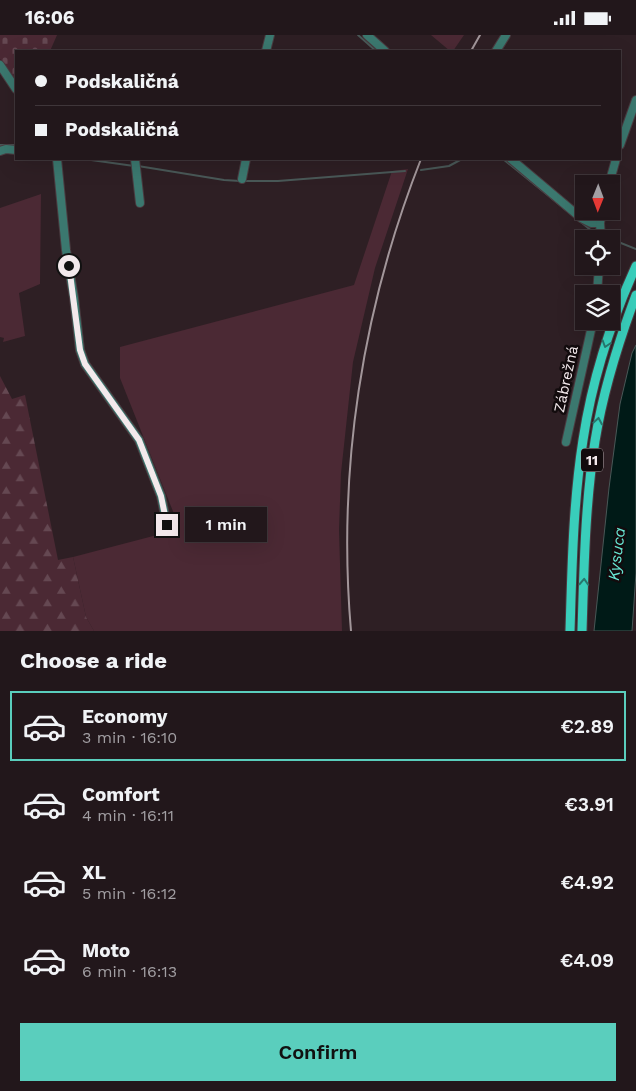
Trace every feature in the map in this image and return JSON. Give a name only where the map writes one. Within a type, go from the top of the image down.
[{"type":"main road","name":"11","points":[[570,631],[576,503],[582,441],[595,380],[613,322],[636,266]]},
{"type":"main road","name":"11","points":[[582,631],[587,505],[594,441],[607,383],[624,326],[636,295]]},
{"type":"street","points":[[266,50],[270,35]]},
{"type":"street","points":[[367,35],[384,50]]},
{"type":"street","points":[[497,50],[506,35]]},
{"type":"street","points":[[0,65],[15,88]]},
{"type":"street","points":[[621,142],[636,101]]},
{"type":"street","points":[[0,151],[6,149],[15,150]]},
{"type":"street","points":[[55,160],[80,350],[85,364],[139,440],[161,496],[167,525]]},
{"type":"street","points":[[242,179],[246,160]]},
{"type":"street","points":[[512,160],[581,218],[590,223],[600,223]]},
{"type":"street","points":[[612,175],[616,160]]},
{"type":"street","points":[[135,162],[140,203]]},
{"type":"street","points":[[600,220],[601,230]]},
{"type":"street","name":"Zábrežná","points":[[566,442],[591,330]]},
{"type":"green space","points":[[0,35],[57,35],[50,50],[15,50],[15,81],[0,59]]},
{"type":"green space","points":[[431,35],[464,35],[454,50],[449,50]]},
{"type":"green space","points":[[408,169],[375,268],[353,362],[341,473],[339,530],[342,631],[94,631],[86,617],[73,557],[180,529],[120,378],[120,347],[354,285],[392,171]]},
{"type":"green space","points":[[41,194],[40,284],[19,293],[25,336],[3,342],[4,338],[0,337],[0,208]]},
{"type":"green space","points":[[0,376],[12,399],[25,395],[58,560],[73,557],[86,617],[94,631],[0,631]]},
{"type":"water","name":"Kysuca","points":[[636,345],[636,573],[632,631],[594,631],[620,404],[632,353]]},
{"type":"waterway","points":[[358,35],[375,50]]},
{"type":"waterway","points":[[0,145],[15,145]]},
{"type":"waterway","points":[[91,160],[134,166]]},
{"type":"waterway","points":[[421,170],[449,166],[460,160]]},
{"type":"waterway","points":[[504,160],[591,230]]},
{"type":"waterway","points":[[138,166],[240,181]]},
{"type":"waterway","points":[[245,181],[278,181],[405,171]]},
{"type":"waterway","points":[[620,243],[636,249]]},
{"type":"railway","points":[[472,50],[480,35]]},
{"type":"railway","points":[[351,631],[348,571],[348,510],[351,450],[359,391],[369,332],[383,273],[400,216],[421,160]]},
{"type":"route","points":[[69,266],[77,333],[85,364],[139,440],[161,496],[167,525]]}]
